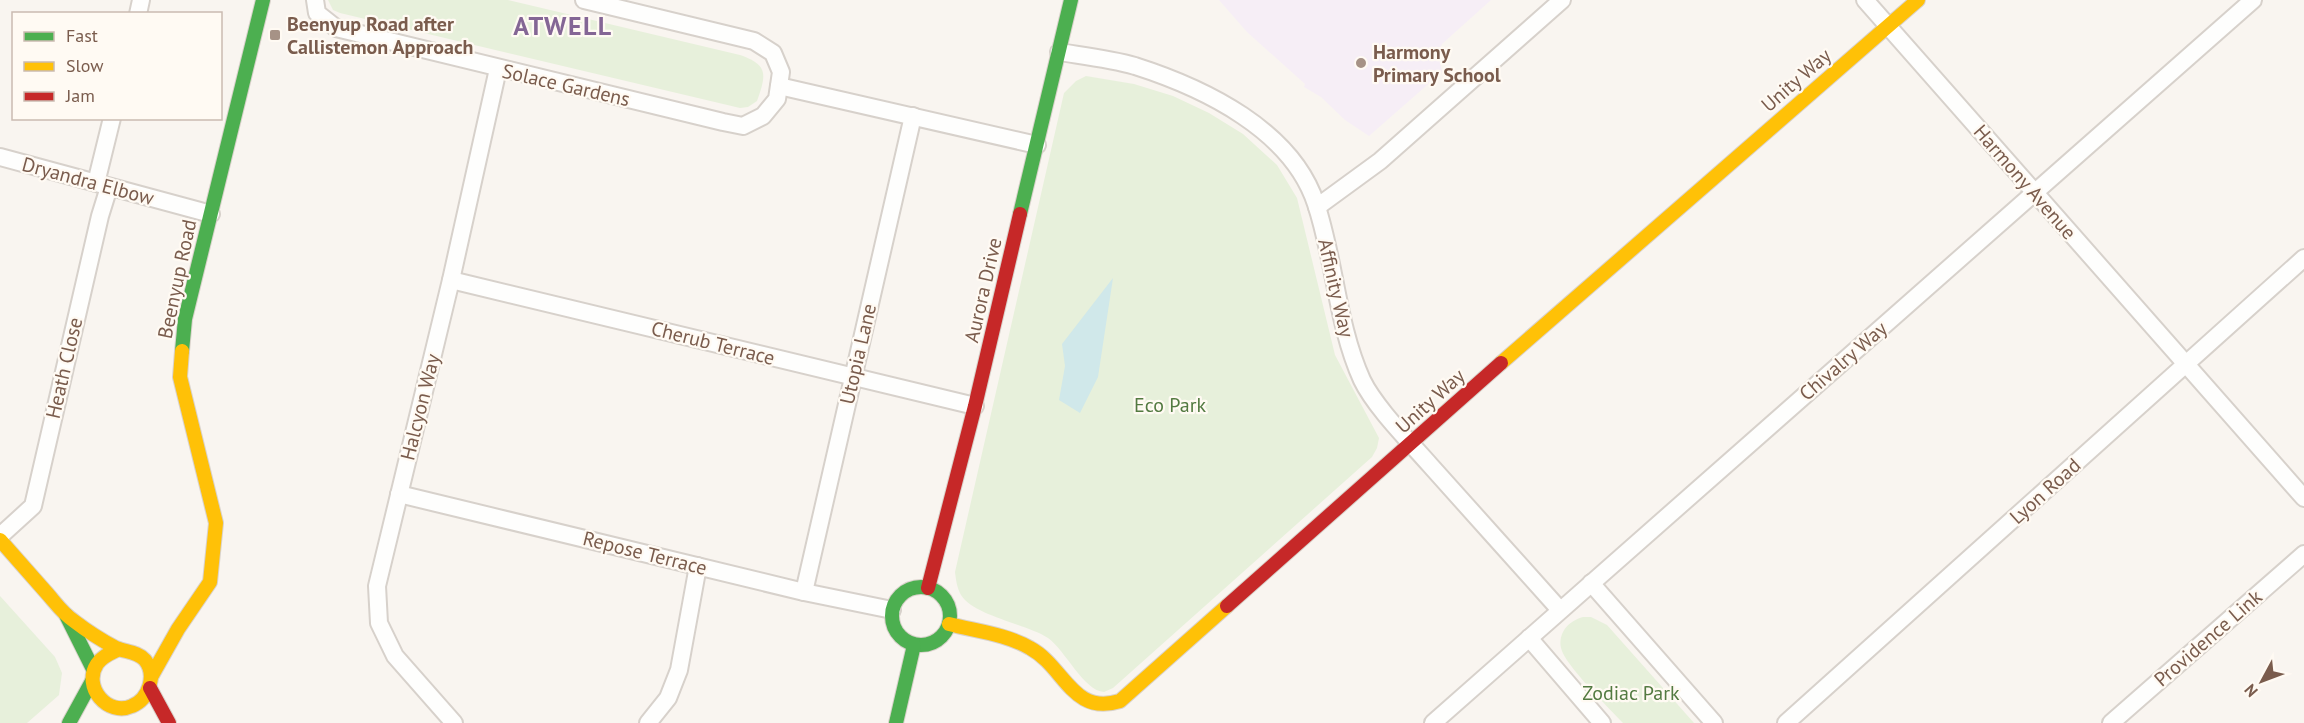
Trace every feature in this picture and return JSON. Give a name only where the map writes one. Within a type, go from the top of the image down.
[{"type":"street","name":"Beenyup Road","points":[[150,682],[178,629],[210,582],[216,523],[180,377],[185,318],[263,0]]},
{"type":"street","name":"Solace Gardens","points":[[315,0],[318,13],[336,28],[498,69],[743,126],[763,116],[777,99],[779,86]]},
{"type":"street","points":[[584,0],[754,41],[773,53],[781,72],[779,86],[1037,145]]},
{"type":"street","name":"Aurora Drive","points":[[928,588],[975,406],[1071,0]]},
{"type":"street","points":[[1317,207],[1380,161],[1562,0]]},
{"type":"street","name":"Harmony Avenue","points":[[1864,0],[2304,498]]},
{"type":"street","name":"Unity Way","points":[[949,624],[1004,638],[1031,648],[1045,658],[1087,703],[1098,706],[1113,705],[1120,701],[1500,364],[1918,0]]},
{"type":"street","name":"Chivalry Way","points":[[1433,723],[2253,0]]},
{"type":"street","name":"Affinity Way","points":[[1059,52],[1133,66],[1202,91],[1242,115],[1277,144],[1302,174],[1317,207],[1348,341],[1363,381],[1411,444],[1560,610]]},
{"type":"street","name":"Halcyon Way","points":[[454,723],[395,656],[379,623],[377,586],[451,280],[498,69]]},
{"type":"street","name":"Utopia Lane","points":[[804,592],[913,116]]},
{"type":"street","name":"Heath Close","points":[[0,538],[33,506],[100,216],[112,120]]},
{"type":"street","name":"Dryandra Elbow","points":[[0,157],[211,214]]},
{"type":"street","name":"Lyon Road","points":[[1786,723],[2304,258]]},
{"type":"street","name":"Cherub Terrace","points":[[451,280],[975,406]]},
{"type":"street","name":"Repose Terrace","points":[[399,494],[804,592],[892,610]]},
{"type":"street","points":[[0,538],[66,615],[92,675],[95,692],[102,701],[142,720]]},
{"type":"street","name":"Providence Link","points":[[2111,723],[2304,554]]},
{"type":"street","points":[[648,723],[668,698],[679,670],[698,566]]},
{"type":"street","points":[[1591,584],[1714,723]]},
{"type":"street","points":[[918,587],[928,588],[944,598],[950,615],[949,624],[946,632],[932,644],[914,645],[899,636],[894,628],[892,610],[902,594],[918,587]]},
{"type":"street","points":[[66,615],[125,650],[141,656],[148,665],[150,682],[169,723]]},
{"type":"street","points":[[69,723],[99,659],[108,652],[125,650],[178,629]]},
{"type":"street","points":[[1529,638],[1602,723]]},
{"type":"street","points":[[896,723],[914,645]]},
{"type":"street","points":[[86,719],[118,708],[135,706],[144,698],[150,682]]},
{"type":"shaded area","name":"Harmony Primary School","points":[[1219,0],[1491,0],[1442,44],[1438,54],[1442,72],[1369,136],[1345,120],[1321,97],[1304,87],[1305,84],[1247,32]]},
{"type":"green space","points":[[328,0],[508,0],[740,55],[760,67],[763,72],[762,84],[757,101],[748,107],[740,108],[340,13],[333,10]]},
{"type":"green space","name":"Eco Park","points":[[1086,76],[1134,84],[1173,96],[1209,113],[1243,134],[1277,165],[1297,198],[1335,355],[1379,438],[1372,457],[1113,688],[1104,692],[1089,685],[1048,638],[977,609],[968,602],[961,595],[955,572],[1064,93],[1076,81]]},
{"type":"green space","points":[[0,596],[55,657],[62,673],[59,695],[27,723],[0,723]]},
{"type":"green space","name":"Zodiac Park","points":[[1591,617],[1607,625],[1694,723],[1623,723],[1579,675],[1561,648],[1563,632],[1573,621]]},
{"type":"water","points":[[1113,278],[1098,377],[1080,413],[1059,400],[1065,366],[1062,344]]},
{"type":"traffic: fast","points":[[182,351],[185,319],[263,0]]},
{"type":"traffic: fast","points":[[1020,214],[1071,0]]},
{"type":"traffic: fast","points":[[915,587],[927,587],[942,595],[950,610],[950,616],[950,622],[942,637],[927,645],[915,645],[900,637],[892,622],[892,610],[900,595],[915,587]]},
{"type":"traffic: fast","points":[[66,615],[93,669]]},
{"type":"traffic: fast","points":[[896,723],[914,645]]},
{"type":"traffic: fast","points":[[69,723],[92,681]]},
{"type":"traffic: slow","points":[[1501,363],[1918,0]]},
{"type":"traffic: slow","points":[[151,677],[178,629],[210,582],[216,523],[180,377],[182,351]]},
{"type":"traffic: slow","points":[[0,540],[70,618],[110,645],[145,660],[149,666],[151,679],[147,692],[138,703],[123,708],[106,704],[95,690],[93,682],[93,673],[99,661],[119,649]]},
{"type":"traffic: slow","points":[[949,624],[1021,643],[1042,656],[1080,696],[1091,702],[1104,704],[1120,701],[1227,606]]},
{"type":"traffic: jam","points":[[928,588],[975,406],[1020,214]]},
{"type":"traffic: jam","points":[[1227,606],[1501,363]]},
{"type":"traffic: jam","points":[[150,688],[169,723]]},
{"type":"place","name":"Beenyup Road after Callistemon Approach","points":[[275,35]]},
{"type":"place","name":"Harmony Primary School","points":[[1361,63]]},
{"type":"district","name":"ATWELL","points":[[563,26]]}]
